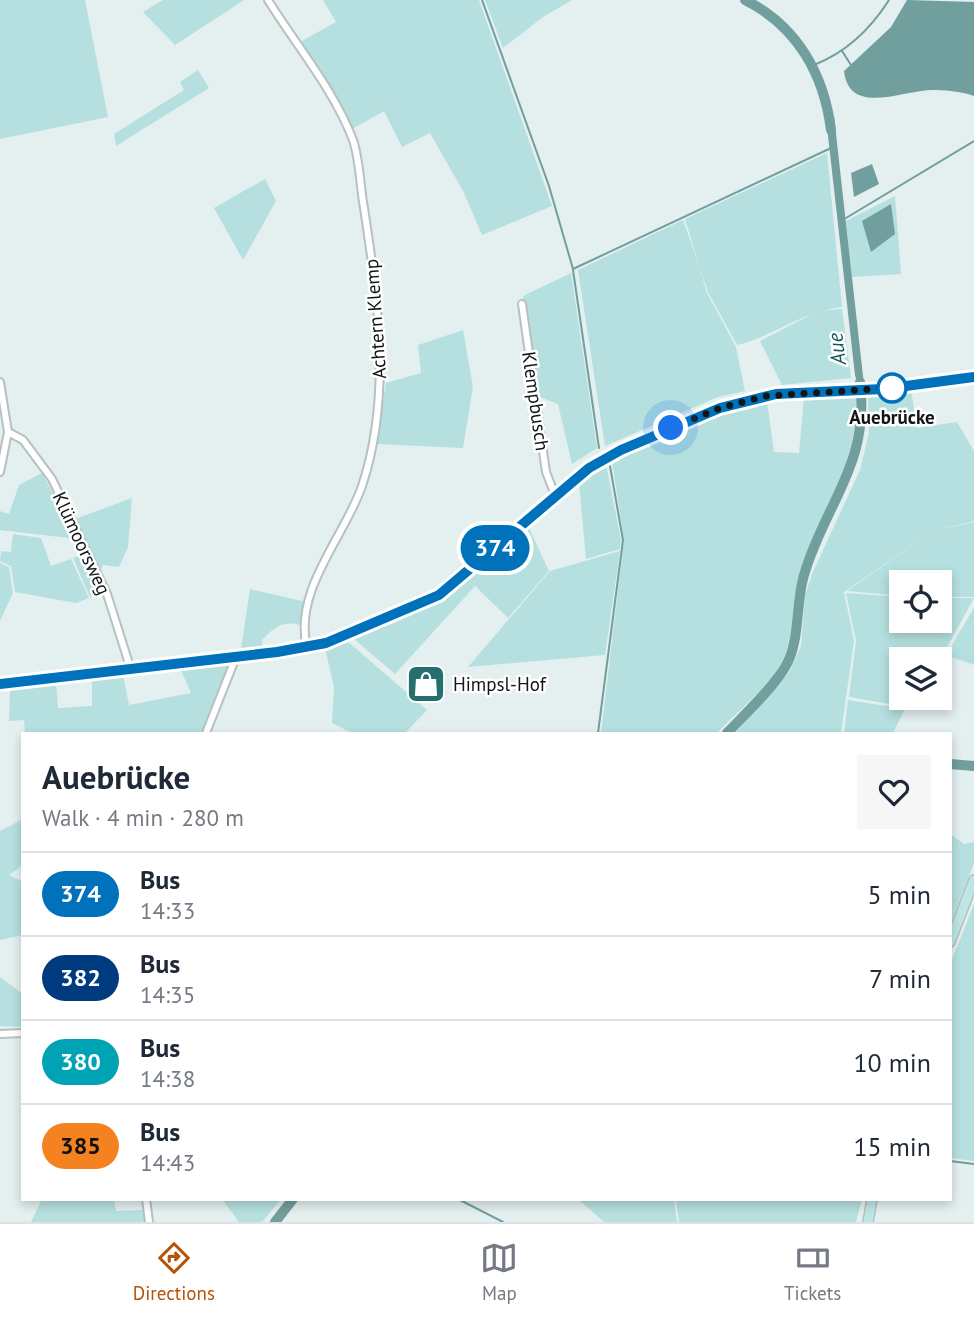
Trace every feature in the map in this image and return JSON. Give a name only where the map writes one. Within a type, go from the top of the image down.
[{"type":"main road","points":[[0,684],[307,648],[345,636],[439,595],[577,477],[621,450],[720,408],[765,396],[871,390],[974,377]]},
{"type":"main road","points":[[952,937],[974,880]]},
{"type":"main road","points":[[868,1222],[872,1201]]},
{"type":"street","name":"Achtern Klemp","points":[[268,0],[342,117],[354,143],[371,258],[381,370],[381,400],[362,485],[304,613],[307,648]]},
{"type":"street","name":"Klempbusch","points":[[522,304],[546,472],[555,495]]},
{"type":"street","points":[[0,382],[8,432],[0,472]]},
{"type":"street","name":"Klümoorsweg","points":[[8,432],[23,440],[52,479],[107,594],[131,670]]},
{"type":"street","points":[[206,732],[236,657]]},
{"type":"street","points":[[0,1034],[21,1033]]},
{"type":"street","points":[[146,1201],[149,1222]]},
{"type":"shaded area","points":[[0,0],[85,0],[108,117],[0,139]]},
{"type":"shaded area","points":[[163,0],[244,0],[175,45],[143,12]]},
{"type":"shaded area","points":[[323,0],[479,0],[552,206],[482,235],[463,191],[430,133],[402,147],[384,111],[352,129],[300,42],[336,22]]},
{"type":"shaded area","points":[[485,0],[572,0],[543,17],[503,48]]},
{"type":"shaded area","points":[[907,0],[974,2],[974,96],[931,90],[878,98],[866,97],[855,93],[848,85],[844,71],[891,27]]},
{"type":"shaded area","points":[[198,70],[209,88],[116,146],[114,134],[184,90],[180,82]]},
{"type":"shaded area","points":[[834,116],[864,385],[858,385],[855,375],[826,118]]},
{"type":"shaded area","points":[[827,153],[842,307],[814,313],[737,345],[708,292],[699,266],[707,293],[736,347],[745,391],[718,397],[605,446],[578,270],[683,220],[699,265],[685,219]]},
{"type":"shaded area","points":[[872,164],[879,184],[854,197],[851,173]]},
{"type":"shaded area","points":[[265,179],[276,201],[243,260],[214,208]]},
{"type":"shaded area","points":[[895,196],[901,274],[852,277],[846,221]]},
{"type":"shaded area","points":[[891,204],[895,234],[871,252],[862,221]]},
{"type":"shaded area","points":[[571,273],[597,448],[572,464],[558,404],[540,397],[523,296]]},
{"type":"shaded area","points":[[842,309],[851,378],[782,385],[760,341],[818,311]]},
{"type":"shaded area","points":[[463,330],[473,387],[463,448],[376,444],[386,383],[421,373],[418,345]]},
{"type":"shaded area","points":[[911,390],[917,428],[957,422],[974,451],[974,521],[937,530],[974,522],[974,597],[952,597],[952,570],[889,570],[889,595],[847,591],[934,530],[844,592],[854,641],[841,732],[736,732],[790,671],[801,646],[805,596],[812,574],[860,470],[869,433],[868,396]]},
{"type":"shaded area","points":[[804,397],[856,397],[855,423],[845,467],[801,568],[795,591],[789,640],[777,670],[762,689],[718,732],[601,732],[624,540],[612,461],[720,414],[767,401],[774,452],[799,453]]},
{"type":"shaded area","points":[[606,464],[621,540],[620,549],[586,559],[579,481]]},
{"type":"shaded area","points":[[42,473],[77,539],[0,530],[0,511],[9,514],[19,485]]},
{"type":"shaded area","points":[[132,498],[128,547],[119,567],[103,565],[100,572],[75,519]]},
{"type":"shaded area","points":[[528,526],[549,571],[508,618],[475,586],[395,674],[353,638],[415,612],[449,592]]},
{"type":"shaded area","points":[[13,534],[41,538],[51,566],[71,559],[89,598],[76,603],[15,592],[11,566],[0,561],[1,551],[11,552]]},
{"type":"shaded area","points":[[620,551],[605,655],[468,667],[550,571]]},
{"type":"shaded area","points":[[84,554],[102,592],[90,597],[73,558]]},
{"type":"shaded area","points":[[0,563],[9,567],[13,593],[0,621]]},
{"type":"shaded area","points":[[250,589],[306,602],[301,625],[289,623],[279,626],[262,640],[263,648],[241,649]]},
{"type":"shaded area","points":[[846,593],[889,596],[889,633],[952,633],[952,598],[974,598],[947,647],[889,647],[889,704],[849,697],[856,641]]},
{"type":"shaded area","points":[[974,608],[974,665],[952,657],[951,647]]},
{"type":"shaded area","points":[[347,641],[427,710],[406,732],[350,732],[332,723],[334,687],[325,648]]},
{"type":"shaded area","points":[[230,662],[203,732],[25,732],[24,720],[9,721],[10,688],[56,683],[58,708],[92,706],[92,678],[123,675],[129,705],[191,693],[180,668]]},
{"type":"shaded area","points":[[848,700],[889,706],[889,710],[904,710],[894,732],[844,732]]},
{"type":"shaded area","points":[[21,820],[21,866],[9,875],[21,881],[21,935],[0,940],[0,831]]},
{"type":"shaded area","points":[[952,835],[964,844],[974,842],[974,863],[952,919]]},
{"type":"shaded area","points":[[974,904],[974,1161],[952,1158],[952,960]]},
{"type":"shaded area","points":[[0,977],[21,993],[21,1027],[0,1026]]},
{"type":"shaded area","points":[[41,1201],[114,1201],[116,1211],[144,1210],[145,1222],[31,1222]]},
{"type":"shaded area","points":[[223,1201],[279,1201],[262,1222],[239,1222]]},
{"type":"shaded area","points":[[580,1201],[674,1201],[677,1222],[604,1222]]},
{"type":"shaded area","points":[[676,1201],[861,1201],[856,1222],[679,1222]]},
{"type":"waterway","points":[[482,0],[549,186],[573,269],[831,148]]},
{"type":"waterway","name":"Aue","points":[[745,0],[779,23],[805,54],[822,90],[831,130]]},
{"type":"waterway","points":[[814,65],[837,54],[857,39],[889,0]]},
{"type":"waterway","points":[[842,51],[851,65]]},
{"type":"waterway","points":[[846,218],[974,141]]},
{"type":"waterway","points":[[573,270],[599,448]]},
{"type":"waterway","name":"Aue","points":[[728,732],[771,686],[789,659],[804,575],[852,461],[861,411],[860,382]]},
{"type":"waterway","points":[[598,732],[623,540],[610,466]]},
{"type":"waterway","points":[[952,764],[974,766]]},
{"type":"waterway","points":[[952,1161],[974,1164]]},
{"type":"waterway","name":"Aue","points":[[275,1222],[291,1201]]},
{"type":"waterway","points":[[462,1201],[503,1222]]},
{"type":"bus line","name":"374","points":[[0,684],[277,652],[326,643],[413,609],[439,595],[589,468],[621,450],[720,408],[776,394],[883,389],[974,377]]},
{"type":"place","name":"Auebrücke","points":[[892,388]]},
{"type":"place","name":"Himpsl-Hof","points":[[426,684]]},
{"type":"route","points":[[671,428],[720,408],[765,396],[892,388]]}]
